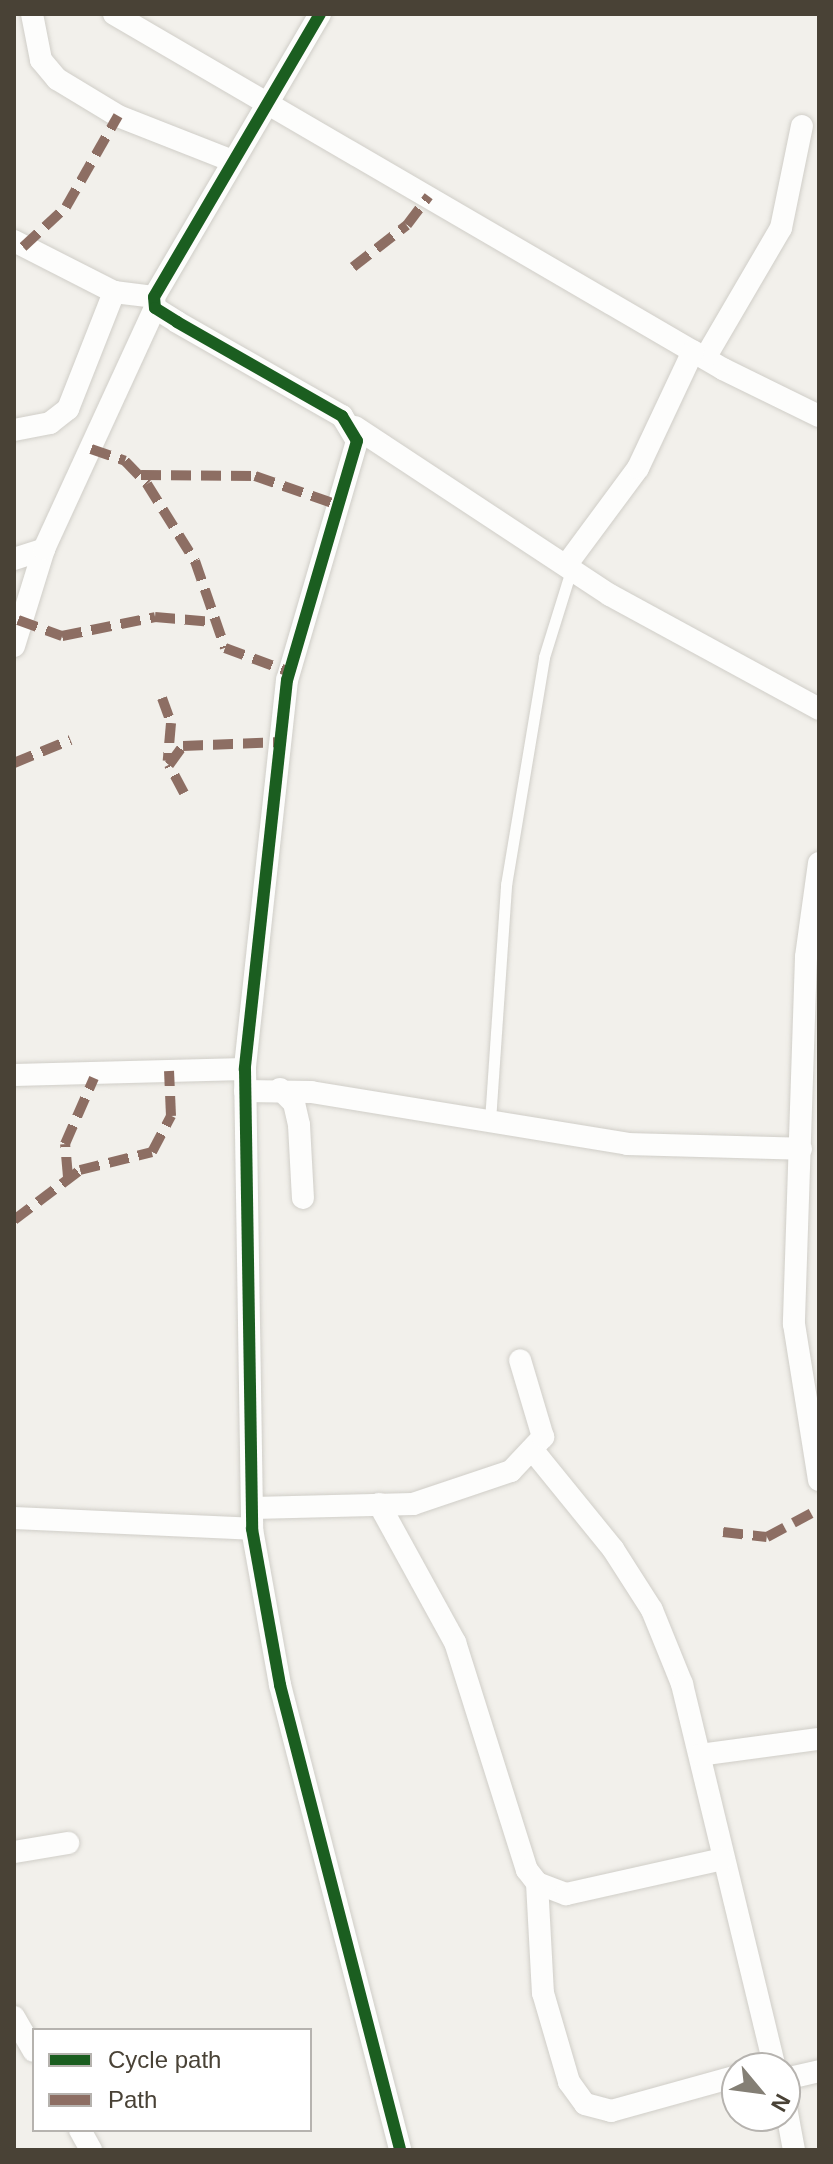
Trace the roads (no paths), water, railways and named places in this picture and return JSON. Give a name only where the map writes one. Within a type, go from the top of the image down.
[{"type":"street","points":[[32,14],[41,60],[57,79],[118,116],[232,161]]},
{"type":"street","points":[[114,14],[268,99],[347,153],[699,355],[819,416]]},
{"type":"street","points":[[14,646],[44,549],[154,302],[232,161],[320,14]]},
{"type":"street","points":[[570,566],[638,468],[699,355],[781,228],[802,126]]},
{"type":"street","points":[[14,241],[114,292],[154,302],[699,648],[819,709]]},
{"type":"street","points":[[14,430],[50,423],[68,409],[114,292]]},
{"type":"street","points":[[355,427],[353,462],[287,680],[245,1080],[253,1518],[280,1685],[400,2150]]},
{"type":"street","points":[[14,559],[44,549]]},
{"type":"street","points":[[819,863],[812,970],[807,1143],[794,1324],[819,1480]]},
{"type":"street","points":[[14,1075],[245,1080],[280,1089],[627,1144],[807,1143]]},
{"type":"street","points":[[280,1089],[294,1103],[299,1125],[303,1198]]},
{"type":"street","points":[[14,1518],[253,1518],[444,1500],[535,1453],[543,1420],[520,1360]]},
{"type":"street","points":[[535,1453],[652,1610],[700,1755],[722,1859],[770,2052]]},
{"type":"street","points":[[379,1504],[455,1642],[517,1842],[537,1883],[543,1993],[563,2068],[585,2104],[611,2111],[721,2080]]},
{"type":"street","points":[[700,1755],[819,1739]]},
{"type":"street","points":[[14,1852],[68,1843]]},
{"type":"street","points":[[537,1883],[566,1894],[722,1859]]},
{"type":"street","points":[[14,2017],[32,2048]]},
{"type":"street","points":[[81,2132],[91,2150]]},
{"type":"lane","points":[[490,1121],[506,885],[544,657],[570,566]]}]
